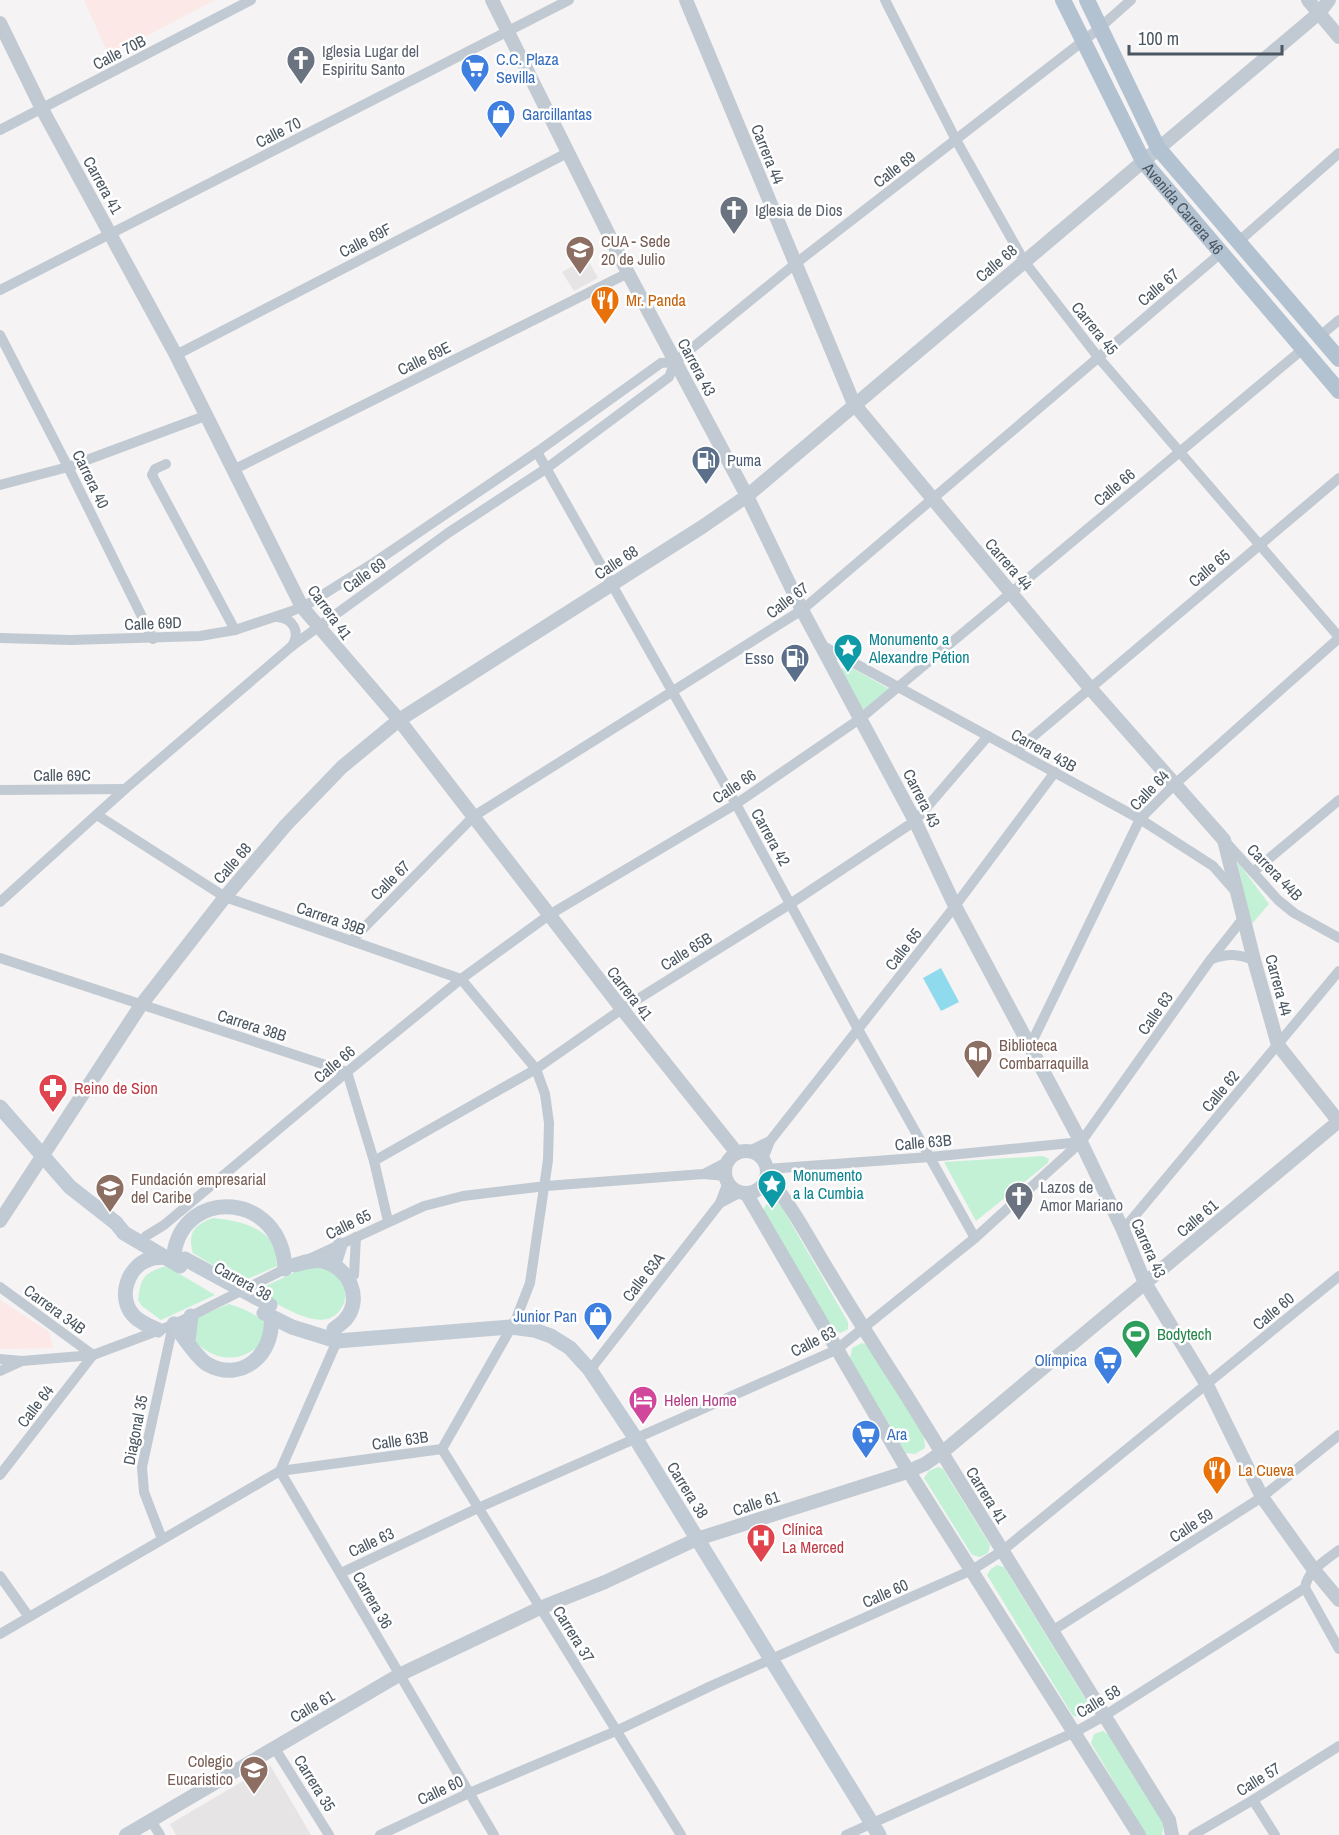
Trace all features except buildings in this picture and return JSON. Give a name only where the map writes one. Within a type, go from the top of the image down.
[{"type":"main road","name":"Avenida Carrera 46","points":[[1063,0],[1143,161],[1339,391]]},
{"type":"main road","name":"Avenida Carrera 46","points":[[1087,0],[1158,148],[1339,359]]},
{"type":"main road","name":"Carrera 38","points":[[0,1107],[70,1187],[116,1223],[124,1233],[176,1259],[268,1312],[311,1324],[336,1335],[365,1339],[511,1328],[534,1330],[551,1336],[570,1348],[590,1370],[636,1439],[875,1829]]},
{"type":"main road","points":[[158,1330],[144,1324],[132,1314],[125,1288],[130,1275],[138,1265],[151,1258],[176,1259],[176,1242],[191,1220],[203,1213],[229,1206],[242,1208],[266,1220],[275,1230],[290,1267],[321,1260],[334,1264],[347,1277],[353,1294],[350,1312],[336,1335]]},
{"type":"main road","name":"Carrera 38","points":[[116,1223],[129,1226],[151,1238],[176,1259]]},
{"type":"main road","points":[[334,1264],[340,1245]]},
{"type":"main road","points":[[174,1324],[200,1359],[209,1365],[229,1370],[252,1363],[267,1348],[271,1338],[268,1312]]},
{"type":"main road","points":[[188,1341],[191,1316]]},
{"type":"street","name":"Calle 70B","points":[[0,130],[251,0]]},
{"type":"street","name":"Carrera 43","points":[[492,0],[628,273],[747,496],[802,610],[915,821],[955,906],[1081,1142],[1123,1230],[1145,1283],[1207,1385],[1262,1497],[1314,1570],[1339,1600]]},
{"type":"street","name":"Calle 70","points":[[0,290],[569,0]]},
{"type":"street","name":"Carrera 44","points":[[686,0],[854,404],[1090,688],[1224,840],[1278,1046],[1339,1122]]},
{"type":"street","name":"Carrera 45","points":[[885,0],[956,140],[1024,261],[1098,357],[1339,637]]},
{"type":"street","name":"Calle 69","points":[[0,902],[124,789],[317,626],[448,533],[547,468],[669,377],[675,362],[795,264],[1100,28],[1131,0]]},
{"type":"street","points":[[1308,0],[1339,37]]},
{"type":"street","name":"Calle 68","points":[[0,1221],[141,1005],[225,897],[286,825],[342,767],[399,720],[747,496],[1318,13],[1329,0]]},
{"type":"street","name":"Carrera 41","points":[[0,23],[42,109],[176,355],[302,607],[399,720],[474,816],[622,1008],[733,1165]]},
{"type":"street","name":"Calle 69F","points":[[176,355],[569,152]]},
{"type":"street","points":[[1238,242],[1339,153]]},
{"type":"street","name":"Calle 67","points":[[351,941],[474,816],[802,610],[1221,253]]},
{"type":"street","name":"Calle 69E","points":[[233,470],[628,273]]},
{"type":"street","points":[[1320,336],[1339,320]]},
{"type":"street","name":"Carrera 40","points":[[0,335],[153,639]]},
{"type":"street","name":"Calle 66","points":[[151,1238],[461,979],[549,915],[736,804],[861,718],[1304,349]]},
{"type":"street","name":"Calle 69","points":[[302,607],[375,562],[537,452],[661,363],[675,362]]},
{"type":"street","points":[[0,485],[68,467],[205,416]]},
{"type":"street","name":"Carrera 42","points":[[537,452],[736,804],[975,1238]]},
{"type":"street","points":[[166,465],[155,469],[152,475],[235,630]]},
{"type":"street","name":"Calle 65","points":[[1016,751],[1339,478]]},
{"type":"street","points":[[437,519],[448,533]]},
{"type":"street","name":"Calle 69D","points":[[0,638],[71,640],[200,636],[235,630],[302,607]]},
{"type":"street","points":[[275,617],[287,619],[294,626],[296,639],[292,646]]},
{"type":"street","name":"Calle 64","points":[[1030,1046],[1140,819],[1175,783],[1339,637]]},
{"type":"street","name":"Carrera 43B","points":[[823,646],[1140,819],[1213,866],[1239,896]]},
{"type":"street","name":"Calle 65B","points":[[374,1161],[536,1069],[622,1008],[790,904],[915,821],[988,736]]},
{"type":"street","name":"Calle 65","points":[[0,1359],[22,1361],[93,1355],[174,1324],[387,1221],[424,1206],[463,1196],[546,1186],[703,1174],[733,1165],[770,1141],[955,906],[1055,772]]},
{"type":"street","name":"Calle 69C","points":[[0,790],[124,789]]},
{"type":"street","points":[[93,790],[100,800],[99,813]]},
{"type":"street","points":[[1253,872],[1339,800]]},
{"type":"street","name":"Carrera 39B","points":[[99,813],[225,897],[461,979]]},
{"type":"street","name":"Carrera 44B","points":[[1224,840],[1278,900],[1294,913],[1339,938]]},
{"type":"street","name":"Calle 63","points":[[341,1573],[478,1508],[836,1350],[975,1238],[1081,1142],[1211,959],[1245,916]]},
{"type":"street","points":[[1211,959],[1226,954],[1239,954],[1254,960]]},
{"type":"street","name":"Carrera 38B","points":[[0,958],[347,1072]]},
{"type":"street","name":"Calle 62","points":[[1123,1230],[1339,971]]},
{"type":"street","points":[[461,979],[536,1069]]},
{"type":"street","name":"Calle 63B","points":[[0,1634],[280,1471],[442,1449],[511,1328],[530,1283],[546,1186],[549,1123],[545,1094],[536,1069]]},
{"type":"street","points":[[347,1072],[374,1161],[387,1221]]},
{"type":"street","name":"Calle 61","points":[[126,1835],[399,1675],[540,1608],[605,1582],[697,1539],[909,1471],[941,1453],[1339,1122]]},
{"type":"street","name":"Calle 65","points":[[766,1168],[770,1141]]},
{"type":"street","name":"Calle 63B","points":[[766,1168],[930,1157],[1081,1142]]},
{"type":"street","points":[[743,1193],[752,1192],[762,1186],[766,1168],[733,1165],[743,1193],[909,1471],[1139,1835]]},
{"type":"street","name":"Calle 63A","points":[[590,1370],[720,1203],[733,1165]]},
{"type":"street","name":"Carrera 41","points":[[766,1168],[863,1329],[1169,1820],[1172,1835]]},
{"type":"street","name":"Calle 63A","points":[[720,1203],[743,1193]]},
{"type":"street","points":[[354,1275],[356,1237]]},
{"type":"street","name":"Calle 60","points":[[380,1835],[469,1792],[616,1731],[713,1685],[972,1570],[1002,1551],[1339,1276]]},
{"type":"street","name":"Carrera 34B","points":[[0,1287],[93,1355]]},
{"type":"street","name":"Diagonal 35","points":[[162,1539],[144,1492],[142,1467],[174,1324]]},
{"type":"street","points":[[280,1471],[336,1335]]},
{"type":"street","name":"Calle 64","points":[[0,1475],[93,1355]]},
{"type":"street","name":"Calle 65","points":[[0,1371],[22,1361]]},
{"type":"street","name":"Calle 59","points":[[1052,1631],[1262,1497],[1339,1435]]},
{"type":"street","name":"Carrera 37","points":[[442,1449],[681,1835]]},
{"type":"street","name":"Carrera 36","points":[[280,1471],[494,1835]]},
{"type":"street","points":[[1339,1550],[1314,1570],[1305,1583],[1305,1588],[1339,1649]]},
{"type":"street","points":[[0,1576],[29,1617]]},
{"type":"street","name":"Calle 58","points":[[846,1835],[875,1829],[1076,1732],[1305,1588]]},
{"type":"street","name":"Calle 57","points":[[1192,1835],[1254,1800],[1339,1746]]},
{"type":"street","name":"Carrera 35","points":[[274,1747],[329,1835]]},
{"type":"street","points":[[1254,1800],[1275,1835]]},
{"type":"street","points":[[151,1821],[160,1835]]},
{"type":"shaded area","points":[[84,0],[215,0],[109,55]]},
{"type":"shaded area","name":"CUA - Sede 20 de Julio","points":[[587,258],[598,278],[574,291],[562,272]]},
{"type":"shaded area","points":[[0,1300],[49,1332],[53,1348],[0,1349]]},
{"type":"shaded area","name":"Colegio Eucaristico","points":[[270,1765],[311,1835],[176,1835],[170,1824]]},
{"type":"green space","points":[[847,665],[889,689],[863,710],[841,669]]},
{"type":"green space","points":[[1237,861],[1269,904],[1251,925]]},
{"type":"green space","points":[[1043,1156],[1049,1159],[1048,1163],[976,1221],[944,1162]]},
{"type":"green space","points":[[772,1201],[777,1202],[783,1209],[848,1322],[848,1329],[840,1333],[832,1330],[763,1212],[765,1206]]},
{"type":"green space","points":[[213,1218],[231,1220],[250,1226],[266,1236],[276,1251],[277,1266],[241,1282],[193,1253],[191,1240],[194,1231],[201,1224]]},
{"type":"green space","points":[[166,1266],[215,1295],[161,1320],[142,1306],[138,1300],[145,1277]]},
{"type":"green space","points":[[314,1266],[331,1269],[345,1291],[342,1307],[334,1316],[324,1320],[300,1315],[255,1291],[300,1270]]},
{"type":"green space","points":[[229,1304],[255,1315],[267,1326],[259,1346],[248,1353],[232,1358],[209,1352],[191,1335],[198,1317]]},
{"type":"green space","points":[[862,1343],[869,1346],[924,1436],[925,1448],[915,1454],[906,1453],[850,1359],[852,1348]]},
{"type":"green space","points":[[938,1467],[943,1469],[990,1545],[988,1553],[980,1557],[972,1555],[924,1478],[929,1471]]},
{"type":"green space","points":[[997,1565],[1004,1567],[1088,1703],[1088,1712],[1080,1717],[1073,1716],[987,1575]]},
{"type":"green space","points":[[1103,1731],[1109,1735],[1164,1823],[1162,1835],[1146,1835],[1091,1743],[1094,1734]]},
{"type":"water","points":[[941,968],[959,1002],[941,1011],[923,978]]},
{"type":"place","name":"Iglesia Lugar del Espiritu Santo","points":[[301,86]]},
{"type":"place","name":"C.C. Plaza Sevilla","points":[[475,94]]},
{"type":"place","name":"Garcillantas","points":[[501,140]]},
{"type":"place","name":"Iglesia de Dios","points":[[734,236]]},
{"type":"place","name":"CUA - Sede 20 de Julio","points":[[580,276]]},
{"type":"place","name":"Mr. Panda","points":[[605,326]]},
{"type":"place","name":"Puma","points":[[706,486]]},
{"type":"place","name":"Monumento a Alexandre Pétion","points":[[848,674]]},
{"type":"place","name":"Esso","points":[[795,684]]},
{"type":"place","name":"Biblioteca Combarraquilla","points":[[978,1080]]},
{"type":"place","name":"Reino de Sion","points":[[53,1114]]},
{"type":"place","name":"Monumento a la Cumbia","points":[[772,1210]]},
{"type":"place","name":"Fundación empresarial del Caribe","points":[[110,1214]]},
{"type":"place","name":"Lazos de Amor Mariano","points":[[1019,1222]]},
{"type":"place","name":"Junior Pan","points":[[598,1342]]},
{"type":"place","name":"Bodytech","points":[[1136,1360]]},
{"type":"place","name":"Olímpica","points":[[1108,1386]]},
{"type":"place","name":"Helen Home","points":[[643,1426]]},
{"type":"place","name":"Ara","points":[[866,1460]]},
{"type":"place","name":"La Cueva","points":[[1217,1496]]},
{"type":"place","name":"Clínica La Merced","points":[[761,1564]]},
{"type":"place","name":"Colegio Eucaristico","points":[[254,1796]]}]
